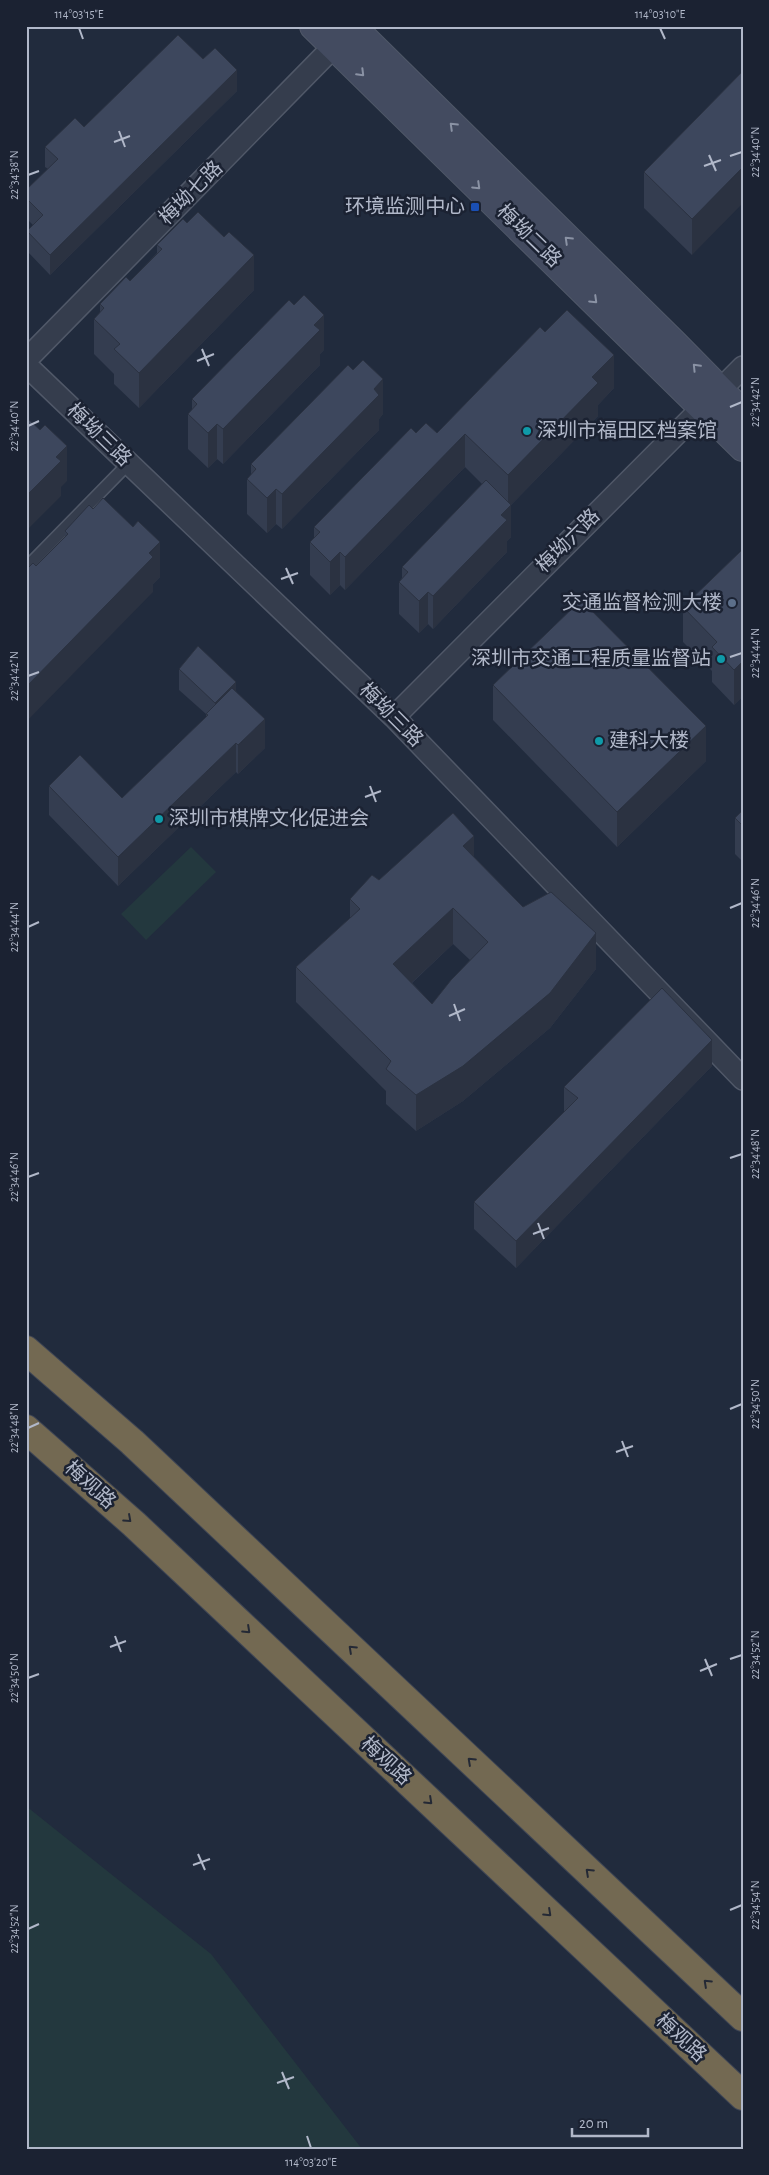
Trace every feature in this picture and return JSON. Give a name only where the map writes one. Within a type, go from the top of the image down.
[{"type":"highway","points":[[26,1350],[132,1442],[743,2017]]},
{"type":"highway","name":"梅观路","points":[[26,1429],[134,1524],[743,2096]]},
{"type":"street","name":"梅坳二路","points":[[314,26],[348,32],[711,399],[743,447]]},
{"type":"street","name":"梅坳七路","points":[[26,360],[348,32]]},
{"type":"street","name":"梅坳三路","points":[[26,365],[394,717],[743,1079]]},
{"type":"street","name":"梅坳六路","points":[[394,717],[743,366]]},
{"type":"street","name":"梅坳二路","points":[[711,399],[743,414]]},
{"type":"lane","points":[[26,568],[129,463]]},
{"type":"green space","points":[[191,847],[216,872],[146,940],[121,914]]},
{"type":"green space","points":[[26,1806],[211,1954],[362,2149],[26,2149]]},
{"type":"building","points":[[178,35],[203,59],[215,48],[237,70],[50,255],[27,231],[43,215],[26,198],[26,190],[58,159],[45,147],[75,118],[84,127]]},
{"type":"building","points":[[743,71],[743,167],[692,219],[644,172]]},
{"type":"building","points":[[198,212],[224,237],[229,232],[254,255],[139,373],[114,349],[120,344],[94,319],[104,308],[100,304],[126,277],[130,281],[162,249],[157,245],[183,219],[187,223]]},
{"type":"building","points":[[304,295],[324,315],[314,325],[320,330],[223,429],[217,424],[208,433],[188,414],[197,404],[192,399],[289,300],[294,305]]},
{"type":"building","points":[[567,310],[614,355],[592,377],[598,383],[508,475],[465,434],[345,557],[340,552],[330,562],[310,542],[320,532],[314,527],[411,428],[416,433],[426,423],[437,433],[540,327],[545,332]]},
{"type":"building","points":[[363,360],[383,379],[374,389],[379,395],[282,494],[276,489],[267,498],[247,479],[256,469],[251,464],[348,365],[353,370]]},
{"type":"building","points":[[26,417],[40,430],[45,425],[67,446],[56,457],[61,461],[26,496]]},
{"type":"building","points":[[486,480],[511,505],[501,515],[507,520],[433,596],[428,592],[419,601],[399,582],[408,572],[402,567]]},
{"type":"building","points":[[103,498],[133,527],[138,521],[160,542],[149,553],[153,557],[26,687],[26,570],[33,563],[36,566],[68,534],[65,531],[89,505],[93,509]]},
{"type":"building","points":[[743,549],[743,661],[734,670],[712,647],[717,642],[683,607]]},
{"type":"building","name":"建科大楼","points":[[581,600],[706,726],[617,812],[493,685]]},
{"type":"building","points":[[198,646],[236,682],[215,703],[179,669]]},
{"type":"building","points":[[232,688],[265,719],[238,745],[236,743],[118,857],[49,786],[80,755],[122,798],[208,715],[206,714]]},
{"type":"building","points":[[743,810],[743,826],[735,818]]},
{"type":"building","points":[[453,813],[474,836],[463,846],[523,907],[551,892],[596,933],[550,993],[463,1066],[416,1095],[386,1069],[391,1061],[296,967],[360,909],[350,899],[372,875],[379,880]],"holes":[[[453,908],[488,942],[451,980],[432,1004],[393,964]]]},
{"type":"building","points":[[662,988],[712,1040],[516,1241],[474,1202],[578,1098],[564,1087]]},
{"type":"place","name":"环境监测中心","points":[[475,207]]},
{"type":"place","name":"深圳市福田区档案馆","points":[[527,431]]},
{"type":"place","name":"交通监督检测大楼","points":[[732,603]]},
{"type":"place","name":"深圳市交通工程质量监督站","points":[[721,659]]},
{"type":"place","name":"建科大楼","points":[[599,741]]},
{"type":"place","name":"深圳市棋牌文化促进会","points":[[159,819]]}]
